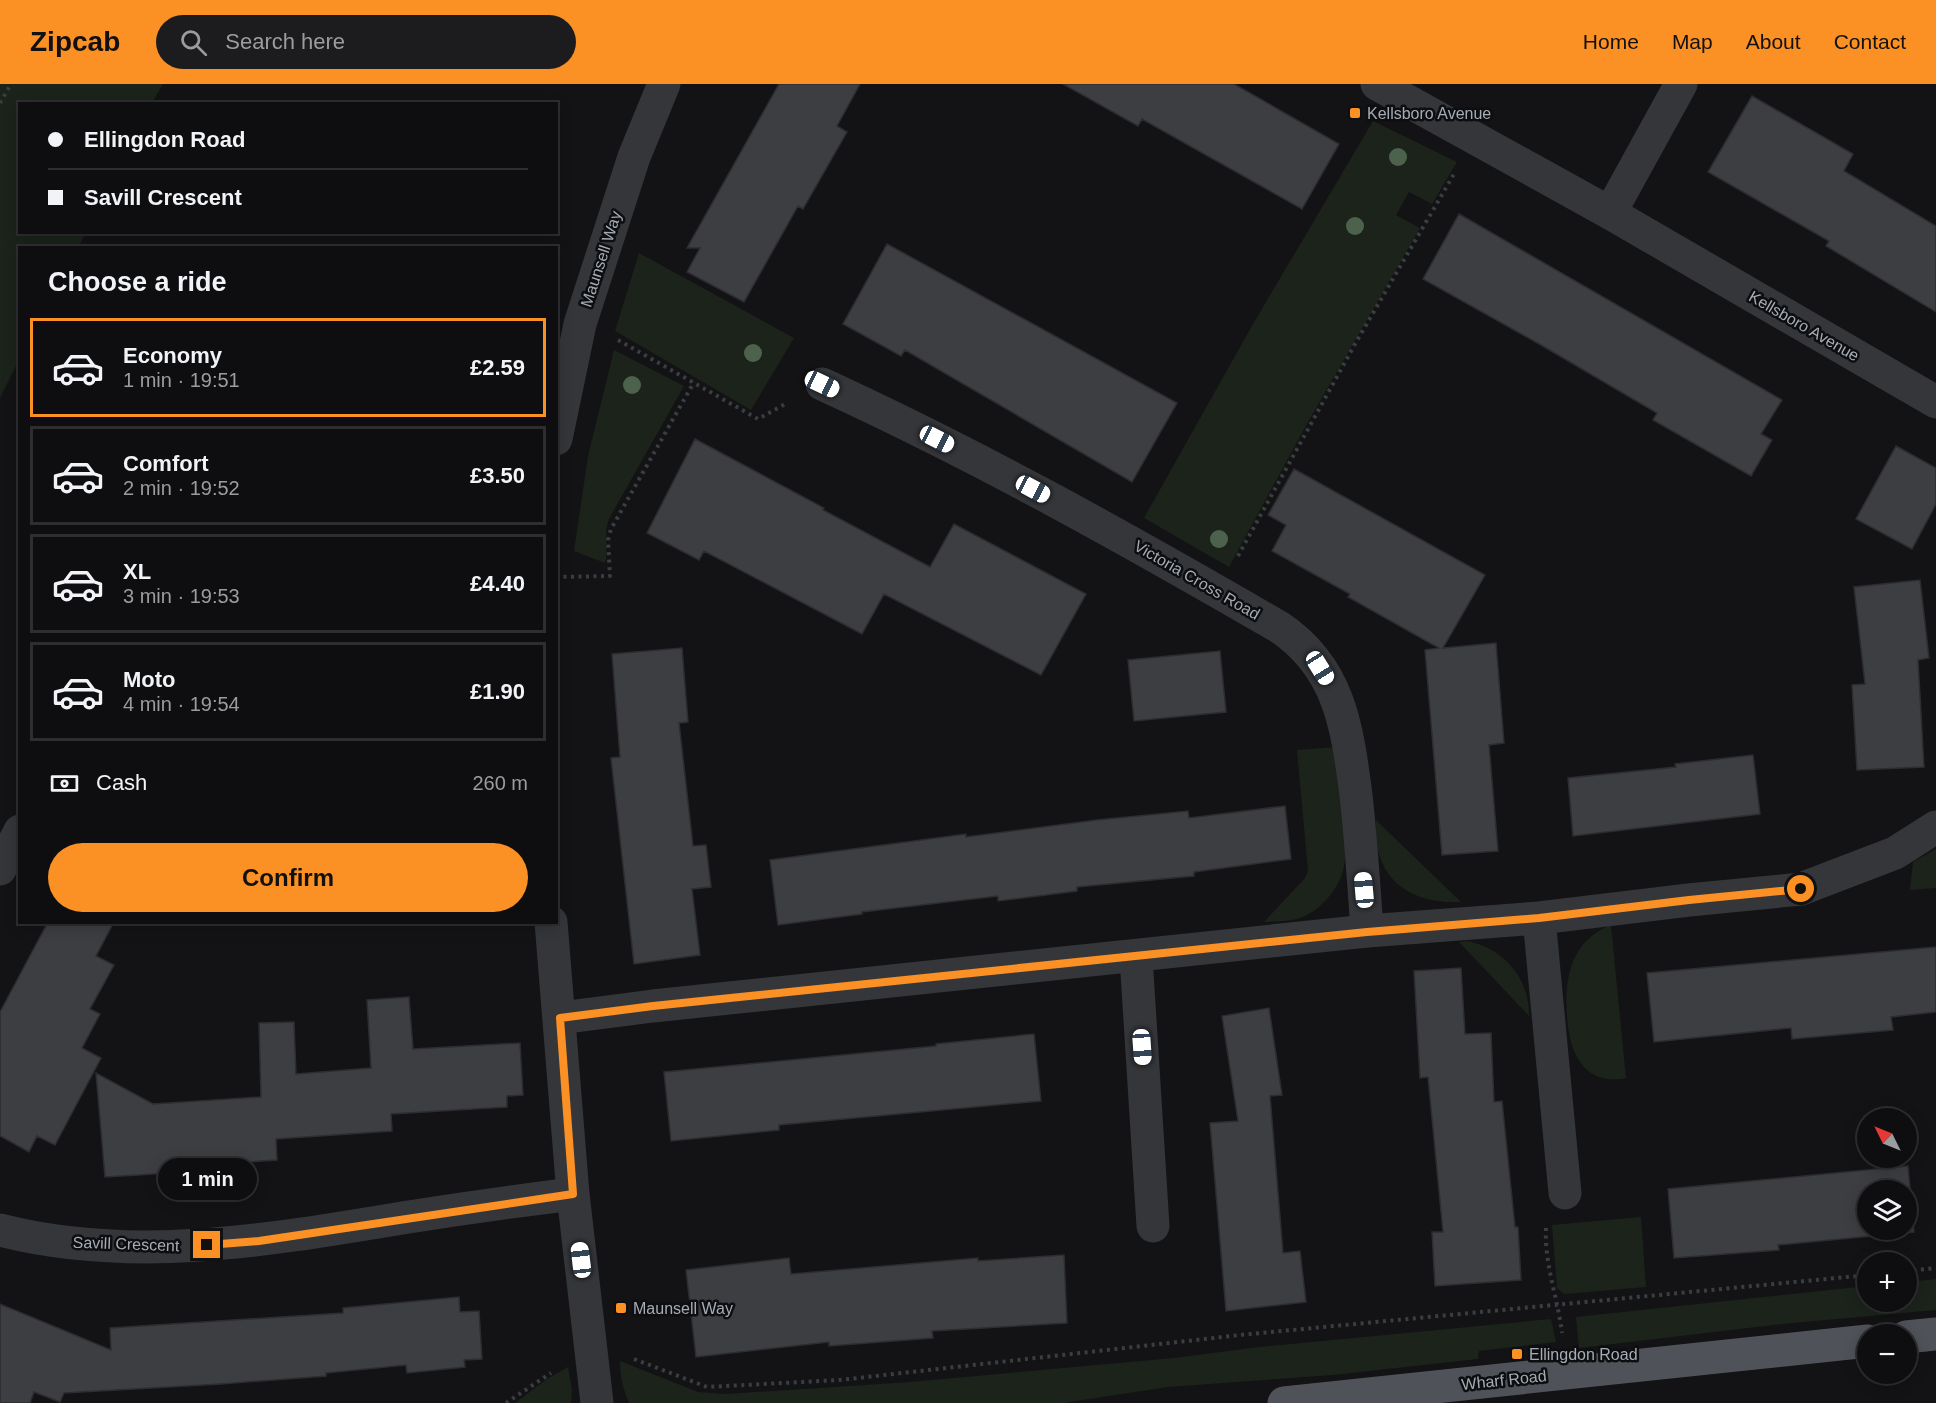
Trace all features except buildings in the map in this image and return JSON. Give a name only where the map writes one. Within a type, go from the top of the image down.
[{"type":"main road","points":[[1917,1336],[1936,1334]]},
{"type":"main road","name":"Wharf Road","points":[[1284,1403],[1857,1342]]},
{"type":"street","name":"Maunsell Way","points":[[558,429],[580,324],[634,157],[664,84]]},
{"type":"street","name":"Kellsboro Avenue","points":[[1377,84],[1610,213],[1936,402]]},
{"type":"street","points":[[1610,213],[1681,84]]},
{"type":"street","name":"Victoria Cross Road","points":[[822,384],[994,468],[1217,591],[1296,639],[1310,652],[1331,685],[1346,722],[1367,932]]},
{"type":"street","points":[[560,1018],[653,1006],[1367,932],[1539,918],[1801,889],[1895,854],[1936,827]]},
{"type":"street","points":[[0,869],[18,835]]},
{"type":"street","points":[[1539,918],[1565,1193]]},
{"type":"street","points":[[551,924],[573,1194],[597,1403]]},
{"type":"street","points":[[1136,957],[1153,1226]]},
{"type":"street","name":"Savill Crescent","points":[[0,1230],[49,1240],[118,1247],[226,1244],[573,1194]]},
{"type":"path","points":[[0,103],[11,84]]},
{"type":"path","points":[[1217,591],[1355,344],[1475,140]]},
{"type":"path","points":[[580,324],[618,340],[758,419],[822,384]]},
{"type":"path","points":[[558,578],[610,576],[608,540],[611,529],[694,382]]},
{"type":"path","points":[[1565,1193],[1546,1230],[1552,1283],[1559,1305],[1568,1374]]},
{"type":"path","points":[[1917,1270],[1936,1268]]},
{"type":"path","points":[[506,1403],[591,1348],[624,1355],[707,1387],[840,1380],[1240,1335],[1857,1276]]},
{"type":"shaded area","points":[[0,84],[163,84],[153,102],[18,102],[18,234],[85,234],[79,246],[18,246],[18,362],[0,398]]},
{"type":"shaded area","points":[[1373,121],[1457,162],[1432,204],[1409,192],[1396,215],[1420,228],[1308,422],[1229,567],[1144,518],[1253,324]]},
{"type":"shaded area","points":[[639,253],[794,338],[751,410],[615,331]]},
{"type":"shaded area","points":[[614,350],[684,386],[609,519],[606,530],[605,563],[574,551],[588,456]]},
{"type":"shaded area","points":[[1337,747],[1346,843],[1341,878],[1328,897],[1311,913],[1285,921],[1264,922],[1305,878],[1308,871],[1297,750]]},
{"type":"shaded area","points":[[1376,820],[1461,902],[1424,898],[1409,892],[1397,883],[1387,872],[1380,857],[1376,840]]},
{"type":"shaded area","points":[[1936,849],[1936,888],[1910,890],[1913,862]]},
{"type":"shaded area","points":[[1611,925],[1626,1078],[1611,1079],[1589,1072],[1575,1054],[1568,1029],[1566,1002],[1569,975],[1579,951],[1587,940]]},
{"type":"shaded area","points":[[1467,941],[1492,950],[1512,967],[1525,990],[1529,1016],[1459,942]]},
{"type":"shaded area","points":[[1641,1217],[1646,1287],[1564,1294],[1557,1288],[1552,1225]]},
{"type":"shaded area","points":[[1936,1279],[1936,1310],[1917,1312],[1917,1281]]},
{"type":"shaded area","points":[[1857,1287],[1857,1312],[1914,1312],[1782,1324],[1579,1348],[1576,1317]]},
{"type":"shaded area","points":[[1551,1319],[1556,1342],[1479,1351],[1478,1359],[1333,1375],[1168,1387],[1063,1403],[629,1403],[622,1383],[620,1367],[620,1361],[698,1392],[726,1394],[910,1382],[1174,1358],[1259,1347]]},
{"type":"shaded area","points":[[568,1367],[572,1390],[571,1403],[515,1403],[547,1379]]},
{"type":"place","name":"Kellsboro Avenue","points":[[1355,113]]},
{"type":"place","name":"Maunsell Way","points":[[621,1308]]},
{"type":"place","name":"Ellingdon Road","points":[[1517,1354]]},
{"type":"route","points":[[207,1245],[259,1241],[573,1194],[560,1018],[653,1006],[1367,932],[1539,918],[1801,889]]}]
